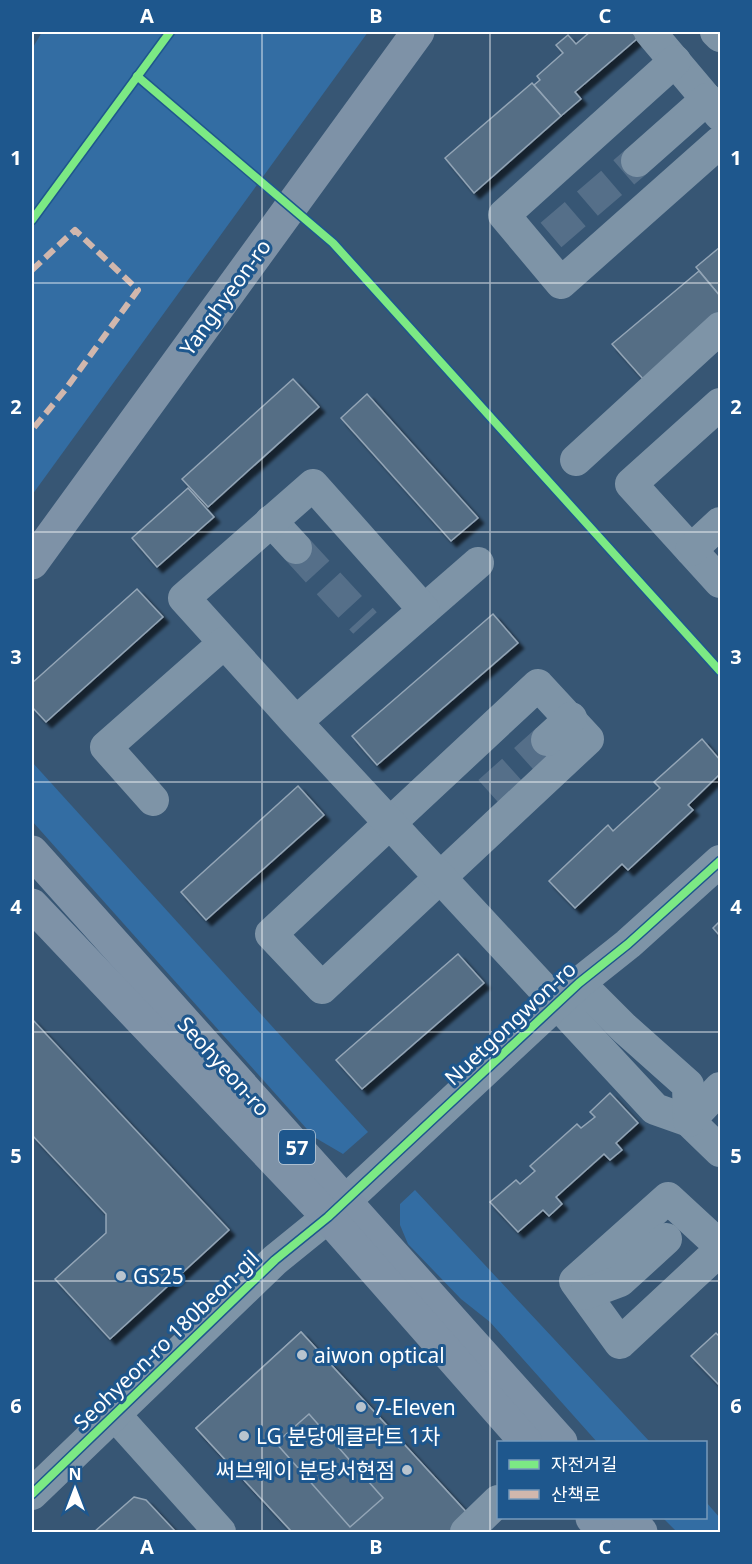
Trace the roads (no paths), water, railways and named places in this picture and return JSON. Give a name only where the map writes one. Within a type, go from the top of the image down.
[{"type":"main road","name":"Yanghyeon-ro","points":[[32,563],[418,32]]},
{"type":"main road","name":"Seohyeon-ro","points":[[32,852],[337,1209],[524,1441]]},
{"type":"main road","name":"Seohyeon-ro","points":[[32,905],[337,1209],[559,1441]]},
{"type":"main road","points":[[593,1519],[605,1533]]},
{"type":"main road","points":[[629,1519],[641,1533]]},
{"type":"street","points":[[637,160],[714,107],[650,32]]},
{"type":"street","points":[[716,32],[720,36]]},
{"type":"street","points":[[675,61],[504,214],[561,283],[720,142]]},
{"type":"street","points":[[576,460],[719,335]]},
{"type":"street","points":[[720,404],[631,484],[720,582]]},
{"type":"street","points":[[424,610],[313,485],[184,598],[440,879],[655,1109],[689,1121],[720,1151]]},
{"type":"street","points":[[272,521],[296,548]]},
{"type":"street","points":[[691,550],[720,523]]},
{"type":"street","points":[[296,722],[478,563]]},
{"type":"street","points":[[153,800],[106,747],[224,643]]},
{"type":"street","points":[[538,685],[571,718],[588,739],[322,988],[271,934],[538,685]]},
{"type":"street","points":[[547,740],[571,718]]},
{"type":"street","name":"Nuetgongwon-ro","points":[[337,1209],[579,983],[628,944],[720,861]]},
{"type":"street","points":[[579,983],[624,1028],[688,1085],[689,1121]]},
{"type":"street","points":[[689,1121],[720,1088]]},
{"type":"street","points":[[668,1198],[720,1248],[620,1343],[575,1281],[668,1198]]},
{"type":"street","name":"Seohyeon-ro 180beon-gil","points":[[32,1494],[275,1260],[337,1209]]},
{"type":"street","points":[[585,1294],[620,1281],[666,1239]]},
{"type":"street","points":[[115,1415],[220,1533]]},
{"type":"street","points":[[466,1533],[497,1502]]},
{"type":"tunnel","points":[[551,235],[637,161]]},
{"type":"tunnel","points":[[296,548],[365,623]]},
{"type":"tunnel","points":[[489,792],[547,740]]},
{"type":"place","name":"GS25","points":[[121,1276]]},
{"type":"place","name":"aiwon optical","points":[[302,1355]]},
{"type":"place","name":"7-Eleven","points":[[361,1407]]},
{"type":"place","name":"LG 분당에클라트 1차","points":[[244,1436]]},
{"type":"place","name":"써브웨이 분당서현점","points":[[407,1470]]}]
